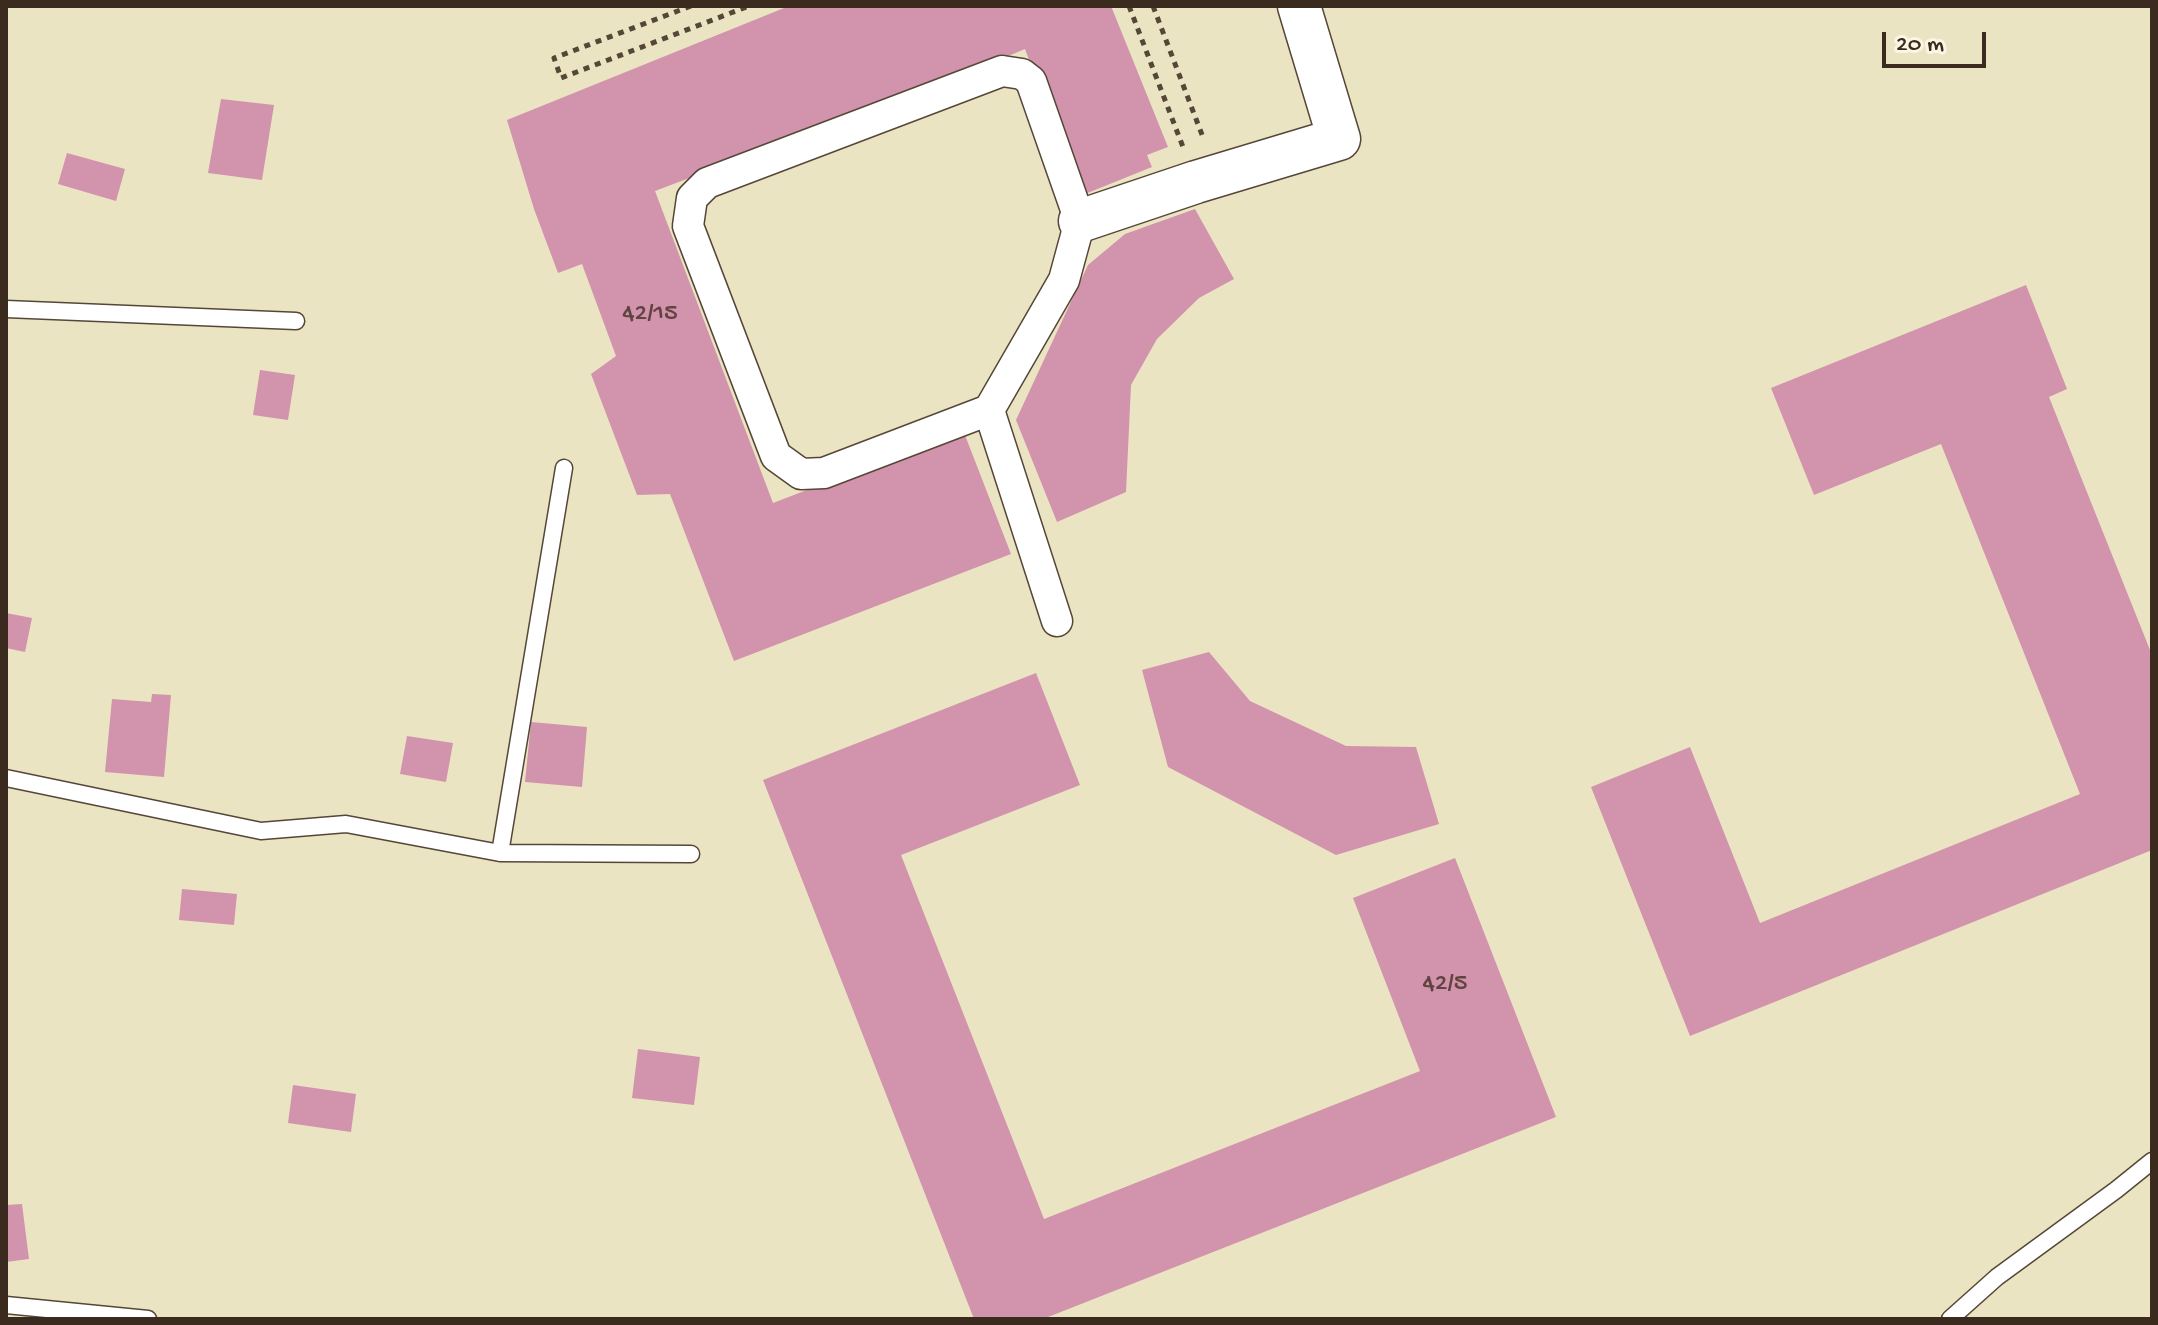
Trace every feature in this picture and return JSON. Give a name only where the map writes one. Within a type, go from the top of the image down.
[{"type":"main road","points":[[1080,221],[1206,178],[1339,139],[1299,6]]},
{"type":"street","points":[[1002,71],[1022,74],[1031,81],[1080,221],[1064,280],[989,410],[824,473],[801,474],[776,456],[688,226],[692,198],[707,183],[1002,71]]},
{"type":"street","points":[[989,410],[1057,621]]},
{"type":"lane","points":[[6,309],[296,321]]},
{"type":"lane","points":[[500,853],[564,468]]},
{"type":"lane","points":[[6,778],[261,831],[346,824],[500,853],[691,854]]},
{"type":"lane","points":[[1950,1319],[1997,1277],[2152,1161]]},
{"type":"lane","points":[[6,1305],[148,1319]]},
{"type":"path","points":[[691,6],[554,58],[561,78],[749,6]]},
{"type":"path","points":[[1129,6],[1206,178]]},
{"type":"path","points":[[1153,6],[1206,178]]},
{"type":"building","points":[[789,6],[1111,6],[1168,147],[1147,155],[1152,167],[1080,196],[1025,49],[655,191],[773,503],[963,430],[1011,554],[734,661],[670,494],[637,495],[591,374],[616,356],[582,264],[558,273],[534,209],[507,120]]},
{"type":"building","points":[[221,99],[274,105],[262,180],[208,173]]},
{"type":"building","points":[[67,153],[125,169],[116,201],[58,184]]},
{"type":"building","points":[[1195,209],[1234,279],[1199,298],[1157,339],[1131,385],[1126,492],[1057,522],[1016,420],[1088,265],[1125,234]]},
{"type":"building","points":[[2026,285],[2067,389],[2049,397],[2152,655],[2152,850],[1690,1036],[1591,787],[1690,747],[1760,923],[2080,794],[1941,444],[1814,495],[1771,388]]},
{"type":"building","points":[[260,370],[295,375],[288,420],[253,415]]},
{"type":"building","points":[[6,613],[32,618],[25,652],[6,648]]},
{"type":"building","points":[[1209,652],[1250,701],[1346,746],[1416,747],[1439,824],[1336,855],[1168,767],[1142,670]]},
{"type":"building","points":[[1036,673],[1080,785],[901,855],[1044,1219],[1420,1071],[1353,898],[1455,858],[1556,1117],[1043,1319],[974,1319],[763,780]]},
{"type":"building","points":[[152,694],[171,695],[164,777],[105,772],[112,699],[151,702]]},
{"type":"building","points":[[531,722],[587,727],[582,787],[525,782]]},
{"type":"building","points":[[407,736],[453,743],[446,782],[400,774]]},
{"type":"building","points":[[182,889],[237,894],[234,925],[179,920]]},
{"type":"building","points":[[638,1049],[700,1057],[694,1105],[632,1098]]},
{"type":"building","points":[[293,1085],[356,1094],[351,1132],[288,1123]]},
{"type":"building","points":[[22,1204],[29,1259],[6,1262],[6,1205]]}]
